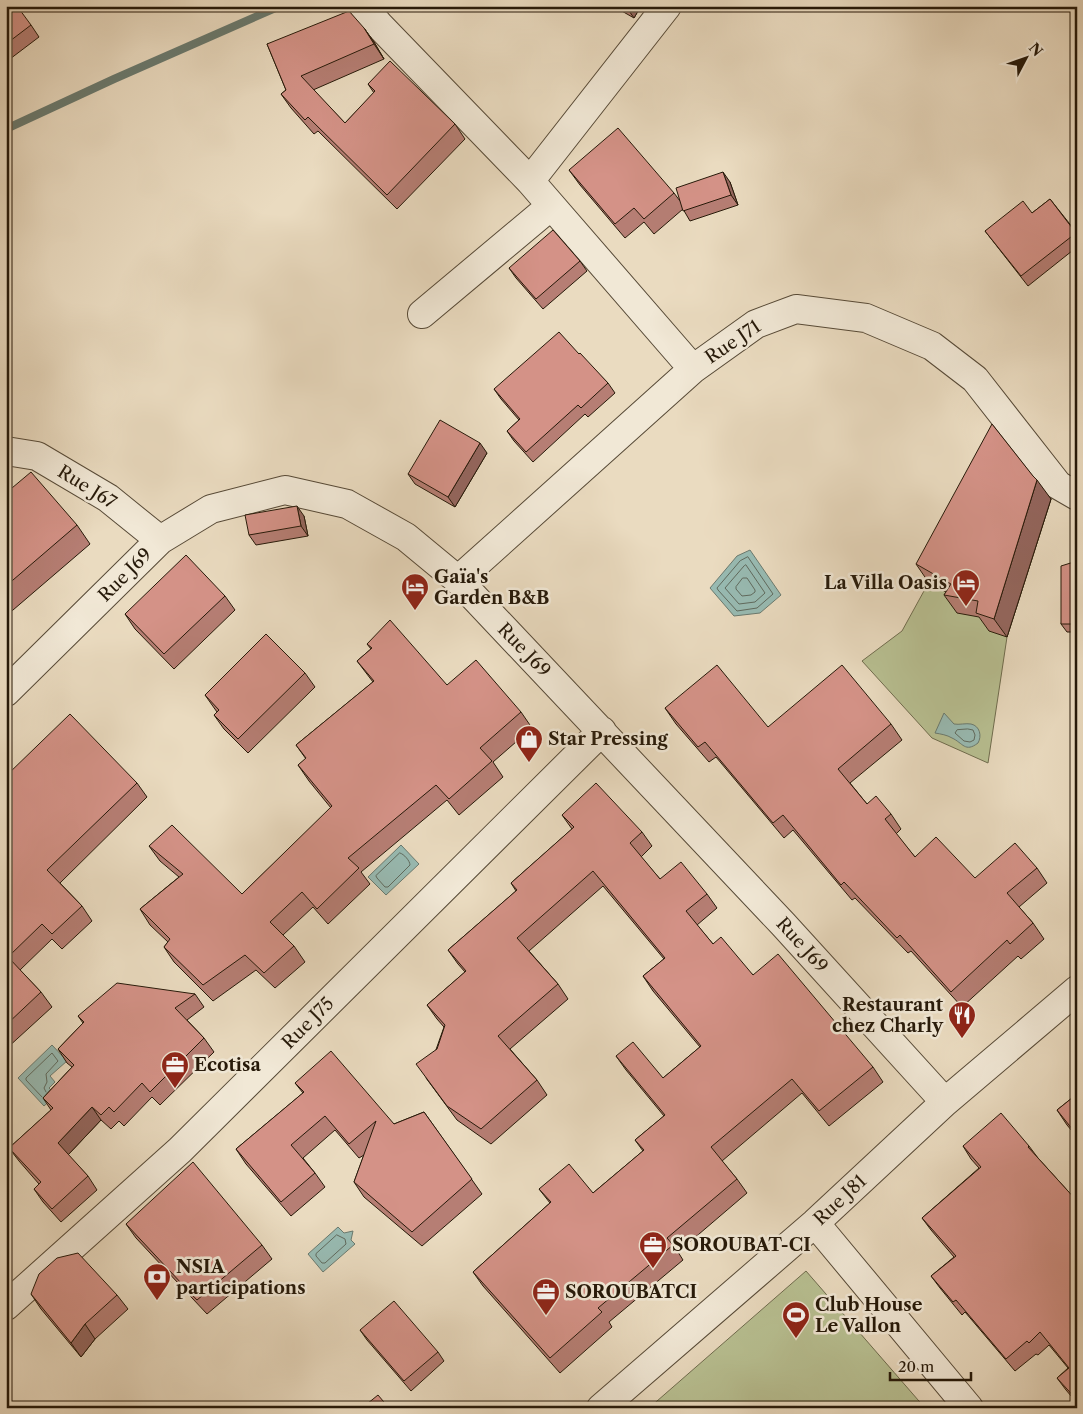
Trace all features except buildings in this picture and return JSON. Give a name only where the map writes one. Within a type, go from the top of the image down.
[{"type":"street","points":[[363,6],[379,25],[530,181],[693,369]]},
{"type":"street","points":[[530,181],[667,6]]},
{"type":"street","points":[[422,314],[551,206]]},
{"type":"street","name":"Rue J71","points":[[458,580],[693,369],[756,324],[796,309],[866,318],[932,346],[975,379],[1058,485],[1077,496]]},
{"type":"street","name":"Rue J67","points":[[6,450],[38,456],[108,498],[160,540]]},
{"type":"street","name":"Rue J69","points":[[6,692],[160,540],[211,509],[285,490],[347,504],[406,537],[458,580],[783,924],[944,1102]]},
{"type":"street","name":"Rue J75","points":[[6,1306],[180,1150],[602,731]]},
{"type":"street","name":"Rue J81","points":[[601,1408],[815,1223],[944,1102],[1077,990]]},
{"type":"street","points":[[815,1223],[969,1408]]},
{"type":"green space","name":"La Villa Oasis","points":[[1008,438],[1052,496],[1007,637],[988,763],[932,738],[862,661],[902,631]]},
{"type":"green space","name":"Club House Le Vallon","points":[[806,1271],[925,1408],[649,1408]]},
{"type":"water","points":[[750,550],[781,595],[760,613],[734,616],[710,588],[737,556]]},
{"type":"water","points":[[944,713],[954,724],[974,725],[980,734],[978,743],[967,747],[950,737],[935,733]]},
{"type":"water","points":[[401,845],[419,864],[386,895],[368,877]]},
{"type":"water","points":[[52,1045],[67,1061],[50,1076],[55,1082],[49,1088],[56,1095],[44,1106],[18,1078]]},
{"type":"water","points":[[338,1227],[344,1233],[353,1231],[351,1240],[355,1244],[323,1272],[308,1254]]},
{"type":"waterway","points":[[6,129],[280,6]]},
{"type":"place","name":"La Villa Oasis","points":[[966,607]]},
{"type":"place","name":"Gaïa's Garden B&B","points":[[415,611]]},
{"type":"place","name":"Star Pressing","points":[[529,763]]},
{"type":"place","name":"Restaurant chez Charly","points":[[962,1039]]},
{"type":"place","name":"Ecotisa","points":[[175,1089]]},
{"type":"place","name":"SOROUBAT-CI","points":[[653,1269]]},
{"type":"place","name":"NSIA participations","points":[[157,1301]]},
{"type":"place","name":"SOROUBATCI","points":[[546,1316]]},
{"type":"place","name":"Club House Le Vallon","points":[[796,1339]]}]
